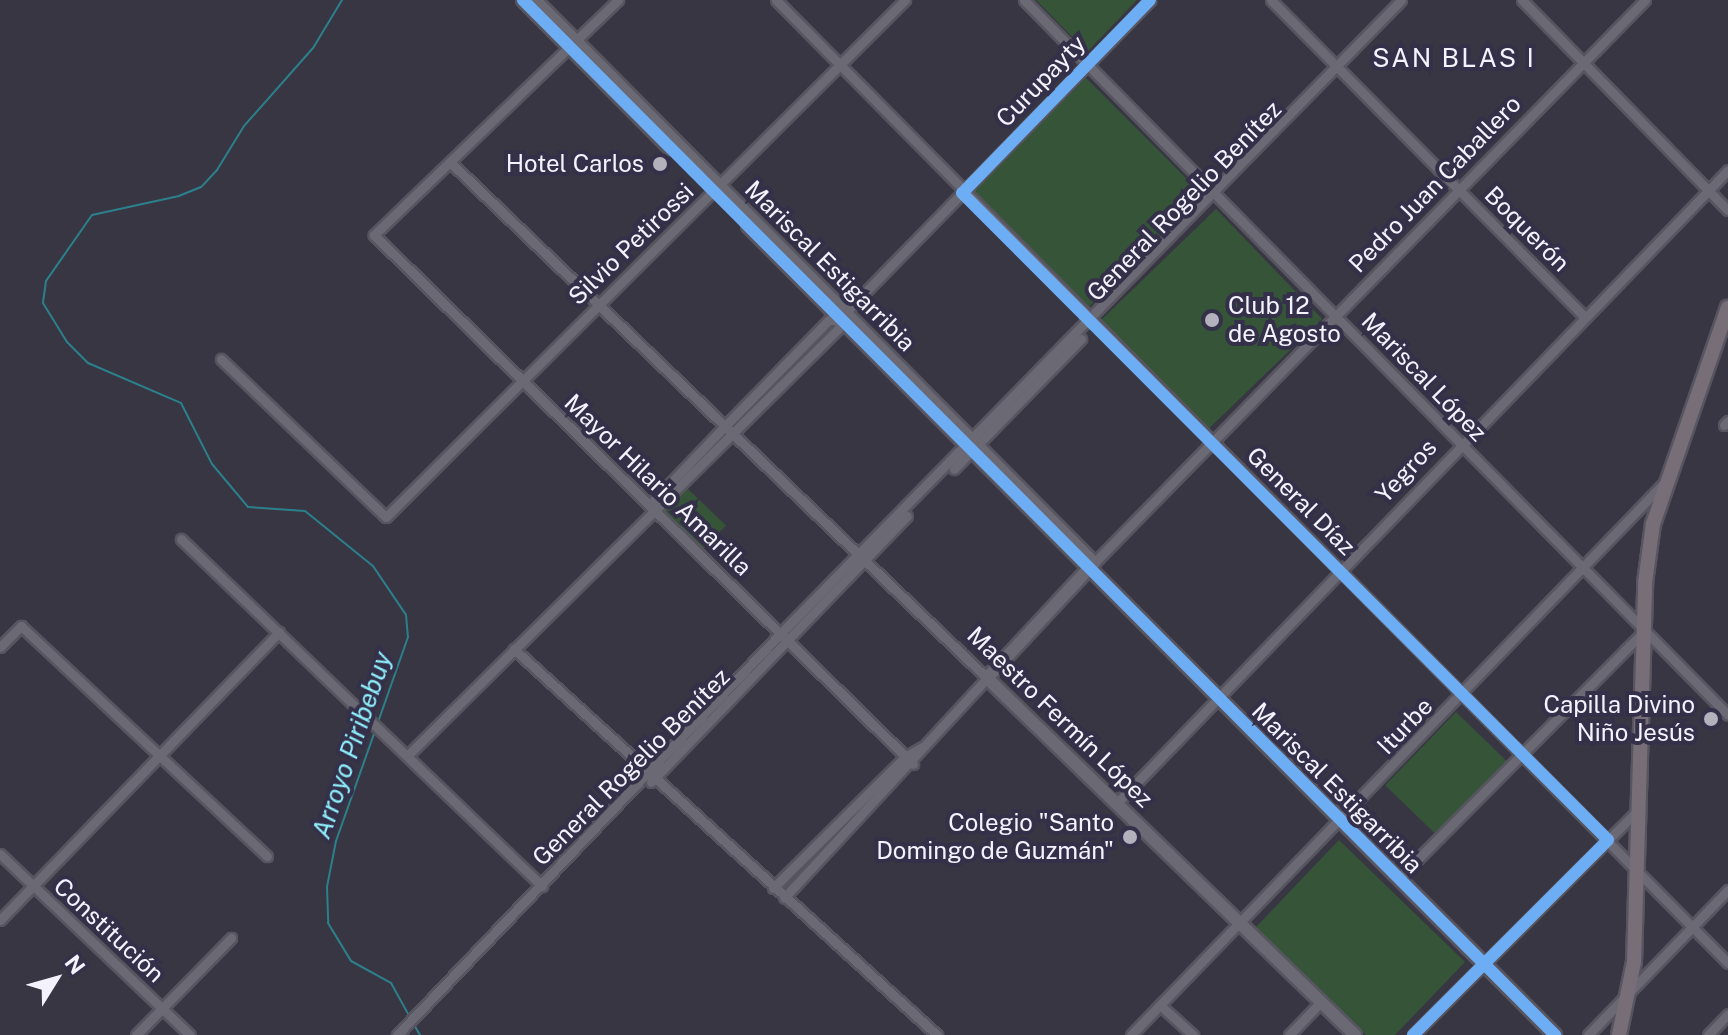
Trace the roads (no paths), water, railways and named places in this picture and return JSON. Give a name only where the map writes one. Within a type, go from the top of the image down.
[{"type":"main road","points":[[1619,1035],[1631,991],[1639,871],[1647,568],[1662,485],[1728,308]]},
{"type":"street","points":[[523,0],[572,44]]},
{"type":"street","points":[[535,0],[572,44]]},
{"type":"street","points":[[450,162],[618,0]]},
{"type":"street","name":"General Díaz","points":[[776,0],[962,193],[1728,963]]},
{"type":"street","name":"Silvio Petirossi","points":[[221,359],[386,517],[905,0]]},
{"type":"street","name":"Mariscal López","points":[[1024,0],[1644,631],[1727,711]]},
{"type":"street","name":"Curupayty","points":[[655,509],[838,329],[842,317],[1150,0]]},
{"type":"street","name":"Boquerón","points":[[1271,0],[1585,317]]},
{"type":"street","name":"General Rogelio Benítez","points":[[1339,68],[1401,0]]},
{"type":"street","name":"General Rogelio Benítez","points":[[398,1033],[652,776],[1339,68],[1409,0]]},
{"type":"street","points":[[1522,0],[1728,210]]},
{"type":"street","name":"Pedro Juan Caballero","points":[[909,760],[1091,567],[1645,0]]},
{"type":"street","name":"Mariscal Estigarribia","points":[[572,44],[1091,567],[1216,699],[1555,1035]]},
{"type":"street","name":"Mayor Hilario Amarilla","points":[[450,162],[374,235],[909,760]]},
{"type":"street","name":"Maestro Fermín López","points":[[450,162],[1118,802],[1355,1035]]},
{"type":"street","name":"Yegros","points":[[1118,802],[1341,572],[1460,442],[1728,170]]},
{"type":"street","name":"Curupayty","points":[[655,509],[654,500],[726,425],[829,320],[842,317]]},
{"type":"street","name":"Iturbe","points":[[1131,1035],[1463,695],[1662,485]]},
{"type":"street","points":[[409,754],[655,509]]},
{"type":"street","points":[[181,539],[382,728],[542,886]]},
{"type":"street","points":[[0,647],[21,626],[267,856]]},
{"type":"street","points":[[1398,879],[1644,631]]},
{"type":"street","points":[[0,920],[279,632]]},
{"type":"street","points":[[514,649],[937,1035]]},
{"type":"street","points":[[773,888],[909,760]]},
{"type":"street","points":[[784,898],[909,760]]},
{"type":"street","points":[[1413,1035],[1639,809]]},
{"type":"street","name":"Constitución","points":[[0,854],[190,1035]]},
{"type":"street","points":[[1588,1035],[1728,890]]},
{"type":"street","points":[[136,1035],[231,938]]},
{"type":"street","points":[[1289,1035],[1321,1002]]},
{"type":"street","points":[[1160,1005],[1193,1035]]},
{"type":"street","points":[[1708,1035],[1728,1014]]},
{"type":"waterway","name":"Arroyo Piribebuy","points":[[342,0],[313,48],[244,126],[217,170],[201,187],[179,196],[92,215],[46,281],[43,303],[67,342],[88,363],[181,403],[212,464],[248,507],[305,511],[373,566],[406,615],[408,637],[377,725]]},
{"type":"waterway","name":"Arroyo Piribebuy","points":[[375,731],[336,841],[327,887],[328,923],[351,961],[391,983],[410,1017]]},
{"type":"waterway","name":"Arroyo Piribebuy","points":[[413,1023],[420,1035]]},
{"type":"place","name":"Hotel Carlos","points":[[660,164]]},
{"type":"place","name":"Club 12 de Agosto","points":[[1212,320]]},
{"type":"place","name":"Capilla Divino Niño Jesús","points":[[1711,719]]},
{"type":"place","name":"Colegio \"Santo Domingo de Guzmán\"","points":[[1130,837]]},
{"type":"district","name":"SAN BLAS I","points":[[1454,58]]}]
